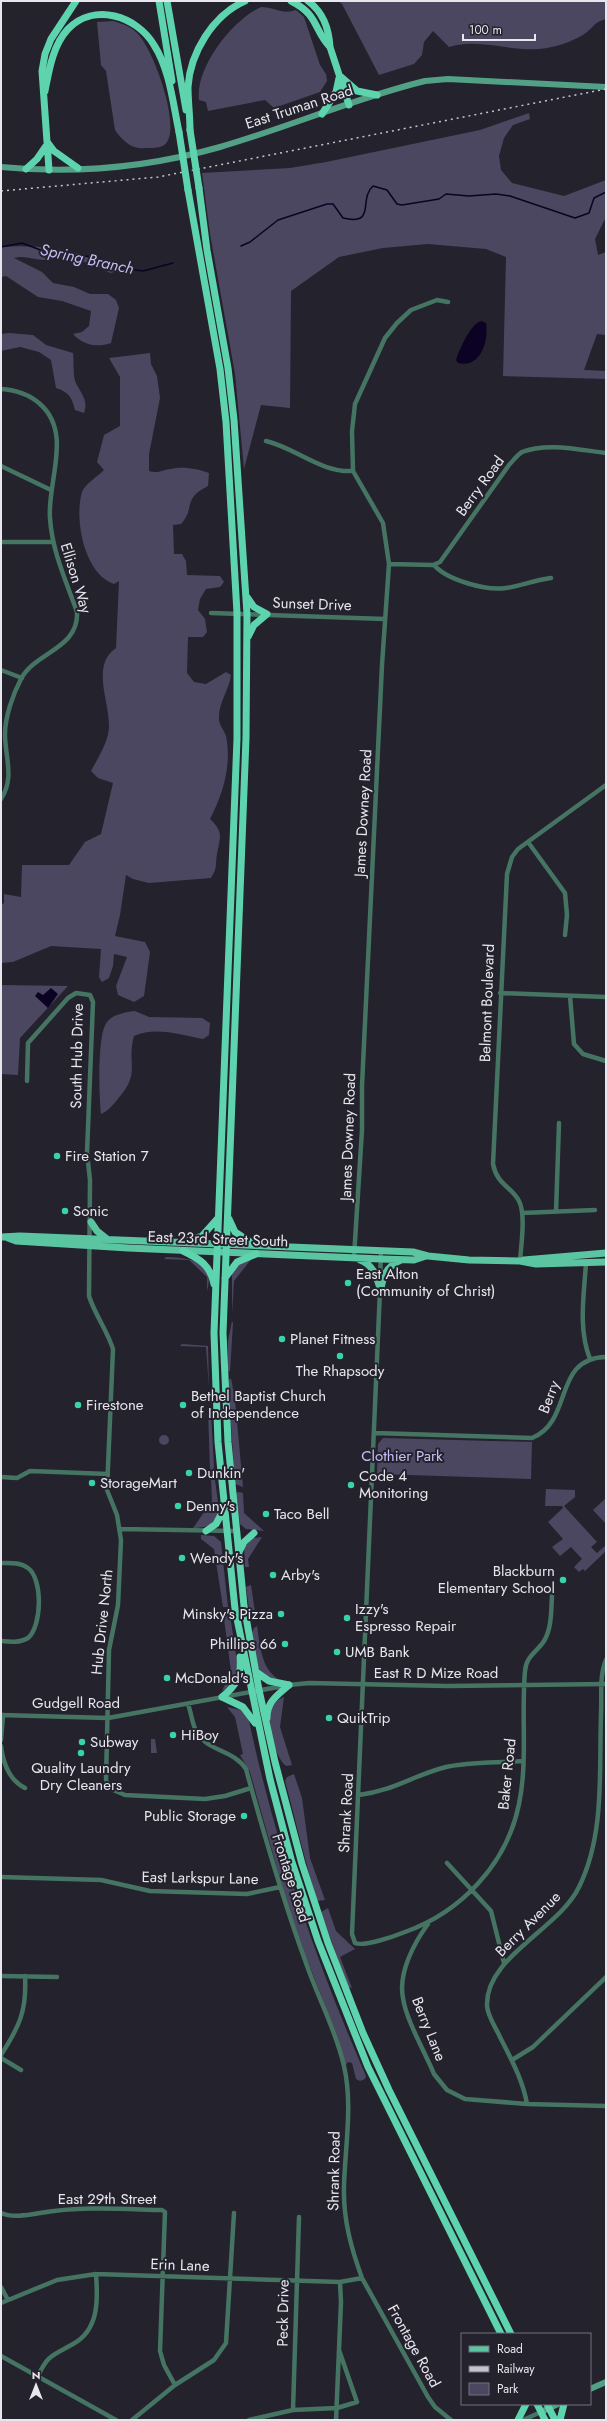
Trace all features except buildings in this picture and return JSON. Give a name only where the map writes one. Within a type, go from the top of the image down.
[{"type":"highway","points":[[49,170],[45,91],[42,71],[44,54],[51,39],[76,1]]},
{"type":"highway","points":[[159,1],[188,190],[220,369],[226,422],[237,613],[237,739],[217,1244],[214,1374],[226,1531],[239,1631],[260,1733],[291,1859],[341,2002],[368,2067],[501,2333]]},
{"type":"highway","points":[[167,1],[190,130],[207,250],[229,375],[247,614],[246,744],[223,1333],[224,1388],[244,1606],[259,1690],[302,1864],[348,1996],[389,2090],[511,2333]]},
{"type":"highway","points":[[190,130],[188,88],[192,64],[200,46],[224,14],[245,1]]},
{"type":"highway","points":[[291,1],[314,18],[324,41],[330,47]]},
{"type":"highway","points":[[308,1],[322,16],[329,37],[330,47],[349,105]]},
{"type":"highway","points":[[45,91],[57,46],[68,29],[81,19],[97,14],[128,20],[143,31],[154,44],[167,76],[179,132]]},
{"type":"highway","points":[[339,76],[357,91],[377,96]]},
{"type":"highway","points":[[322,114],[336,92],[339,76]]},
{"type":"highway","points":[[48,143],[54,151],[78,168]]},
{"type":"highway","points":[[26,169],[48,143]]},
{"type":"highway","points":[[246,595],[254,606],[267,614],[254,625],[247,639]]},
{"type":"highway","points":[[227,1215],[235,1232],[253,1244]]},
{"type":"highway","points":[[184,1242],[202,1236],[218,1218]]},
{"type":"highway","points":[[183,1251],[198,1258],[207,1266],[216,1291]]},
{"type":"highway","points":[[225,1278],[237,1262],[256,1254]]},
{"type":"highway","points":[[206,1530],[216,1524],[224,1508]]},
{"type":"highway","points":[[239,1554],[244,1542],[254,1533]]},
{"type":"highway","points":[[239,1631],[240,1676],[236,1685],[222,1697],[238,1704],[247,1711],[260,1733]]},
{"type":"highway","points":[[256,1672],[269,1681],[289,1685]]},
{"type":"highway","points":[[268,1730],[269,1705],[289,1685]]},
{"type":"highway","points":[[518,2420],[526,2405]]},
{"type":"highway","points":[[538,2405],[545,2420]]},
{"type":"highway","points":[[560,2420],[564,2405]]},
{"type":"highway","points":[[548,2406],[555,2420]]},
{"type":"main road","name":"East Truman Road","points":[[1,167],[49,170],[138,164],[172,158],[220,147],[425,81],[448,79],[606,87]]},
{"type":"main road","points":[[90,1222],[97,1231],[108,1239]]},
{"type":"main road","name":"East 23rd Street South","points":[[4,1237],[16,1241],[91,1242],[183,1251],[414,1260],[428,1256]]},
{"type":"main road","name":"East 23rd Street South","points":[[91,1242],[108,1239],[217,1244],[253,1244],[413,1252],[428,1256],[469,1260],[520,1261]]},
{"type":"main road","points":[[520,1261],[537,1257],[606,1253]]},
{"type":"main road","points":[[354,1257],[369,1264],[374,1270],[380,1291]]},
{"type":"main road","points":[[380,1291],[384,1274],[389,1267],[403,1259]]},
{"type":"main road","points":[[520,1261],[536,1264],[606,1262]]},
{"type":"main road","points":[[591,2389],[606,2382]]},
{"type":"main road","points":[[541,2412],[548,2406]]},
{"type":"street","points":[[266,442],[280,444],[312,461],[335,470],[353,471],[352,431],[355,404],[385,338],[396,322],[411,310],[437,300],[448,302]]},
{"type":"street","name":"Ellison Way","points":[[1,389],[24,394],[45,408],[57,439],[49,516],[53,542],[77,612],[78,623],[71,636],[28,670],[22,678],[5,726],[10,774],[7,788],[1,799]]},
{"type":"street","name":"Berry Road","points":[[434,564],[440,562],[509,465],[521,453],[535,448],[552,448],[606,453]]},
{"type":"street","points":[[1,466],[51,490]]},
{"type":"street","name":"James Downey Road","points":[[353,471],[383,523],[389,564],[362,1086],[362,1130],[354,1257]]},
{"type":"street","points":[[1,542],[53,542]]},
{"type":"street","points":[[389,564],[434,564],[447,575],[461,582],[504,588],[551,578]]},
{"type":"street","name":"Sunset Drive","points":[[211,613],[385,619]]},
{"type":"street","points":[[1,670],[22,678]]},
{"type":"street","name":"Belmont Boulevard","points":[[520,1261],[522,1213],[520,1203],[498,1179],[493,1164],[506,874],[512,857],[528,842],[606,785]]},
{"type":"street","points":[[528,842],[565,893],[567,915],[565,935]]},
{"type":"street","name":"South Hub Drive","points":[[26,1081],[28,1043],[68,998],[76,993],[90,995],[93,1002],[87,1153],[90,1180],[91,1242]]},
{"type":"street","points":[[500,993],[606,997]]},
{"type":"street","points":[[570,996],[572,1040],[574,1044],[583,1054],[606,1061]]},
{"type":"street","points":[[556,1212],[559,1123]]},
{"type":"street","points":[[522,1213],[595,1210]]},
{"type":"street","name":"Hub Drive North","points":[[91,1242],[89,1296],[96,1315],[108,1334],[113,1349],[108,1474],[109,1498],[117,1515],[120,1529],[118,1606],[109,1650],[108,1718]]},
{"type":"street","name":"East R D Mize Road","points":[[381,1251],[364,1684],[604,1684]]},
{"type":"street","points":[[586,1263],[583,1327],[584,1344],[590,1359]]},
{"type":"street","name":"Berry","points":[[375,1433],[526,1439],[540,1435],[548,1428],[555,1418],[570,1375],[579,1366],[590,1359],[606,1357]]},
{"type":"street","points":[[1,1477],[17,1478],[30,1471],[108,1474]]},
{"type":"street","points":[[120,1529],[236,1531]]},
{"type":"street","points":[[1,1563],[16,1563],[28,1567],[35,1575],[38,1583],[37,1625],[28,1638],[17,1642],[1,1641]]},
{"type":"street","name":"Baker Road","points":[[355,1943],[362,1944],[429,1923],[473,1890],[496,1861],[509,1838],[519,1804],[525,1670],[530,1656],[544,1641],[550,1620],[552,1596]]},
{"type":"street","name":"Berry Avenue","points":[[527,2104],[524,2088],[512,2060],[491,2019],[487,2006],[490,1986],[504,1963],[562,1912],[579,1889],[588,1868],[594,1846],[598,1802],[606,1660]]},
{"type":"street","name":"Gudgell Road","points":[[2,1715],[108,1718],[289,1685],[364,1684]]},
{"type":"street","name":"Shrank Road","points":[[355,1943],[352,1934],[364,1684]]},
{"type":"street","name":"Frontage Road","points":[[188,1704],[196,1730],[200,1736],[213,1748],[240,1760],[246,1770],[280,1887],[306,1964],[337,2037],[346,2081]]},
{"type":"street","points":[[1,1740],[2,1715]]},
{"type":"street","points":[[108,1718],[105,1776],[109,1786],[117,1793],[205,1799],[225,1796],[251,1788]]},
{"type":"street","points":[[1,1746],[3,1762],[15,1781],[25,1788]]},
{"type":"street","points":[[359,1795],[390,1789],[426,1773],[446,1767],[522,1761]]},
{"type":"street","points":[[447,1863],[491,1911],[504,1963]]},
{"type":"street","name":"East Larkspur Lane","points":[[1,1877],[101,1880],[150,1891],[247,1894],[280,1887]]},
{"type":"street","name":"Berry Lane","points":[[429,1923],[418,1937],[412,1951],[405,1974],[402,1997],[437,2078],[447,2090],[465,2099],[527,2104]]},
{"type":"street","points":[[1,1976],[57,1977]]},
{"type":"street","points":[[21,2070],[1,2057],[23,2017],[26,1997],[25,1976]]},
{"type":"street","points":[[512,2060],[533,2047],[606,1978]]},
{"type":"street","name":"Shrank Road","points":[[346,2081],[345,2209],[350,2244],[362,2278]]},
{"type":"street","points":[[527,2104],[606,2106]]},
{"type":"street","name":"East 29th Street","points":[[1,2213],[10,2216],[29,2215],[77,2208],[162,2210],[165,2212],[164,2276]]},
{"type":"street","points":[[132,2420],[175,2385],[214,2360],[224,2347],[228,2332],[229,2278],[234,2213]]},
{"type":"street","name":"Peck Drive","points":[[293,2410],[298,2217]]},
{"type":"street","points":[[38,2376],[50,2356],[77,2342],[90,2328],[96,2311],[96,2274]]},
{"type":"street","name":"Erin Lane","points":[[1,2303],[57,2280],[96,2274],[340,2282],[362,2278]]},
{"type":"street","points":[[164,2276],[160,2350],[164,2364],[175,2385]]},
{"type":"street","name":"Frontage Road","points":[[362,2278],[428,2397],[435,2407],[452,2420]]},
{"type":"street","points":[[336,2420],[340,2282]]},
{"type":"street","points":[[1,2287],[8,2300]]},
{"type":"street","points":[[249,2420],[293,2410],[337,2408],[357,2402],[339,2350]]},
{"type":"street","points":[[1,2356],[116,2420]]},
{"type":"street","points":[[523,2420],[541,2412]]},
{"type":"green space","points":[[338,1],[606,1],[606,19],[597,23],[583,35],[573,40],[552,47],[535,49],[473,44],[461,44],[449,47],[433,31],[424,42],[422,55],[414,64],[379,75],[342,4]]},
{"type":"green space","points":[[261,7],[287,12],[296,10],[304,17],[320,65],[326,74],[327,81],[320,92],[274,108],[265,100],[208,111],[206,102],[199,100],[199,87],[209,60],[228,34],[250,13]]},
{"type":"green space","points":[[113,21],[129,27],[137,33],[143,41],[157,69],[163,86],[170,119],[170,132],[167,142],[163,146],[157,148],[140,148],[132,146],[124,141],[115,130],[106,71],[101,65],[97,22]]},
{"type":"green space","points":[[529,113],[530,119],[513,125],[504,138],[499,156],[501,170],[512,183],[564,196],[606,180],[606,217],[595,239],[598,255],[606,252],[606,335],[597,334],[584,370],[606,371],[606,379],[503,376],[506,257],[486,249],[428,244],[383,248],[339,257],[291,291],[290,408],[261,405],[244,469],[235,374],[210,234],[202,173],[290,168],[326,162],[480,130]]},
{"type":"green space","points":[[29,246],[58,249],[100,260],[113,266],[115,272],[110,273],[86,262],[60,258],[41,260],[22,257],[14,258],[42,272],[53,283],[74,287],[90,294],[108,294],[116,300],[119,308],[111,343],[101,345],[90,344],[81,341],[73,334],[82,332],[89,326],[91,311],[62,301],[38,297],[6,276],[1,277],[1,247]]},
{"type":"green space","points":[[9,333],[33,335],[46,345],[73,353],[74,378],[85,400],[84,413],[75,410],[73,402],[69,396],[64,391],[56,388],[51,360],[39,352],[20,347],[1,351],[1,334]]},
{"type":"green space","points":[[150,353],[151,364],[157,376],[160,398],[149,454],[149,471],[158,472],[176,468],[185,468],[209,473],[208,486],[195,495],[192,499],[188,513],[181,524],[173,525],[174,554],[182,554],[186,561],[187,575],[220,576],[224,582],[220,587],[206,589],[200,599],[198,610],[205,619],[207,632],[203,637],[188,637],[187,673],[194,682],[206,684],[226,672],[231,675],[219,713],[220,723],[226,736],[228,747],[227,768],[219,800],[210,819],[219,831],[220,835],[215,871],[211,878],[149,883],[133,879],[126,875],[115,936],[145,942],[150,952],[144,996],[134,1002],[118,995],[116,986],[127,957],[114,954],[113,966],[109,978],[102,982],[99,977],[101,949],[51,946],[13,962],[1,963],[1,905],[4,903],[4,894],[21,897],[22,865],[69,865],[85,842],[101,834],[113,783],[98,778],[91,771],[103,749],[109,732],[103,673],[104,664],[109,655],[116,648],[119,581],[114,584],[104,578],[95,569],[89,558],[81,530],[79,516],[80,503],[83,489],[104,470],[97,462],[104,435],[120,426],[120,377],[109,358]]},
{"type":"green space","points":[[1,985],[68,986],[20,1038],[18,1075],[1,1074]]},
{"type":"green space","points":[[135,1011],[149,1017],[202,1018],[210,1023],[209,1035],[203,1039],[168,1032],[142,1033],[134,1036],[131,1054],[132,1068],[129,1082],[125,1090],[108,1110],[101,1114],[100,1052],[104,1029],[107,1022],[113,1017]]},
{"type":"green space","points":[[166,1257],[191,1260],[204,1267],[208,1273],[209,1281],[207,1291],[207,1277],[189,1260],[164,1259]]},
{"type":"green space","points":[[253,1257],[234,1281],[232,1314],[232,1274],[238,1263]]},
{"type":"green space","points":[[232,1321],[230,1372],[228,1370],[228,1341]]},
{"type":"green space","points":[[182,1344],[208,1346],[209,1388],[206,1347],[180,1346]]},
{"type":"green space","points":[[231,1378],[235,1400],[243,1487],[235,1484],[228,1381]]},
{"type":"green space","points":[[208,1411],[211,1413],[213,1470],[210,1470]]},
{"type":"green space","points":[[162,1435],[166,1435],[168,1436],[168,1444],[162,1445],[159,1442],[159,1438]]},
{"type":"green space","name":"Clothier Park","points":[[383,1438],[532,1442],[531,1479],[377,1474],[378,1444]]},
{"type":"green space","points":[[211,1478],[215,1480],[218,1513],[211,1524],[204,1527],[193,1528],[212,1501]]},
{"type":"green space","points":[[546,1489],[575,1490],[575,1497],[564,1506],[597,1542],[591,1547],[597,1553],[606,1545],[606,1551],[585,1571],[583,1569],[579,1572],[574,1567],[582,1559],[571,1547],[560,1556],[552,1547],[563,1539],[548,1522],[563,1508],[562,1506],[545,1506]]},
{"type":"green space","points":[[236,1493],[243,1493],[244,1513],[264,1531],[246,1529],[240,1524]]},
{"type":"green space","points":[[606,1498],[606,1524],[593,1510]]},
{"type":"green space","points":[[201,1535],[214,1536],[221,1542],[228,1607],[223,1607],[214,1549],[201,1539]]},
{"type":"green space","points":[[262,1537],[248,1559],[249,1567],[245,1567],[244,1547],[253,1538]]},
{"type":"green space","points":[[251,1585],[256,1619],[250,1616],[246,1587]]},
{"type":"green space","points":[[221,1614],[230,1615],[238,1668],[237,1675],[233,1682],[222,1691],[231,1671],[224,1619]]},
{"type":"green space","points":[[257,1626],[262,1656],[268,1669],[278,1679],[270,1678],[259,1672],[252,1633],[254,1628]]},
{"type":"green space","points":[[284,1697],[280,1727],[292,1765],[287,1766],[280,1759],[277,1753],[269,1724],[271,1708],[278,1700]]},
{"type":"green space","points":[[227,1707],[241,1710],[248,1716],[258,1762],[283,1854],[313,1943],[347,2032],[366,2076],[365,2079],[360,2081],[356,2079],[352,2063],[348,2062],[345,2066],[336,2033],[306,1957],[286,1900],[250,1772],[240,1755],[243,1754],[235,1717]]},
{"type":"green space","points":[[151,1739],[155,1739],[157,1753],[151,1753]]},
{"type":"green space","points":[[294,1774],[302,1798],[310,1858],[325,1900],[317,1901],[285,1781],[287,1777]]},
{"type":"green space","points":[[328,1908],[336,1931],[355,1949],[340,1957],[352,1988],[348,1987],[321,1912]]},
{"type":"shaded area","points":[[481,321],[486,323],[487,330],[485,345],[482,352],[472,362],[466,364],[458,363],[456,360],[469,332],[477,323]]},
{"type":"shaded area","points":[[51,988],[58,994],[48,1008],[35,996],[38,992],[43,995]]},
{"type":"waterway","name":"Spring Branch","points":[[241,246],[250,242],[278,220],[327,204],[333,204],[343,218],[360,218],[365,210],[369,191],[373,186],[387,190],[397,204],[402,205],[439,199],[446,194],[469,196],[496,194],[510,196],[575,218],[589,213],[594,198],[606,192]]},
{"type":"waterway","name":"Spring Branch","points":[[1,247],[22,243],[51,254],[73,254],[91,257],[112,267],[143,271],[173,263]]},
{"type":"railway","points":[[1,191],[158,177],[606,89]]},
{"type":"place","name":"Fire Station 7","points":[[57,1156]]},
{"type":"place","name":"Sonic","points":[[65,1211]]},
{"type":"place","name":"East Alton (Community of Christ)","points":[[348,1283]]},
{"type":"place","name":"Planet Fitness","points":[[282,1339]]},
{"type":"place","name":"The Rhapsody","points":[[340,1356]]},
{"type":"place","name":"Firestone","points":[[78,1405]]},
{"type":"place","name":"Bethel Baptist Church of Independence","points":[[183,1405]]},
{"type":"place","name":"Dunkin'","points":[[189,1473]]},
{"type":"place","name":"StorageMart","points":[[92,1483]]},
{"type":"place","name":"Code 4 Monitoring","points":[[351,1485]]},
{"type":"place","name":"Denny's","points":[[178,1506]]},
{"type":"place","name":"Taco Bell","points":[[266,1514]]},
{"type":"place","name":"Wendy's","points":[[182,1558]]},
{"type":"place","name":"Arby's","points":[[273,1575]]},
{"type":"place","name":"Blackburn Elementary School","points":[[563,1580]]},
{"type":"place","name":"Minsky's Pizza","points":[[281,1614]]},
{"type":"place","name":"Izzy's Espresso Repair","points":[[347,1618]]},
{"type":"place","name":"Phillips 66","points":[[285,1644]]},
{"type":"place","name":"UMB Bank","points":[[337,1652]]},
{"type":"place","name":"McDonald's","points":[[167,1678]]},
{"type":"place","name":"QuikTrip","points":[[329,1718]]},
{"type":"place","name":"HiBoy","points":[[173,1735]]},
{"type":"place","name":"Subway","points":[[82,1742]]},
{"type":"place","name":"Quality Laundry Dry Cleaners","points":[[81,1753]]},
{"type":"place","name":"Public Storage","points":[[244,1816]]}]
